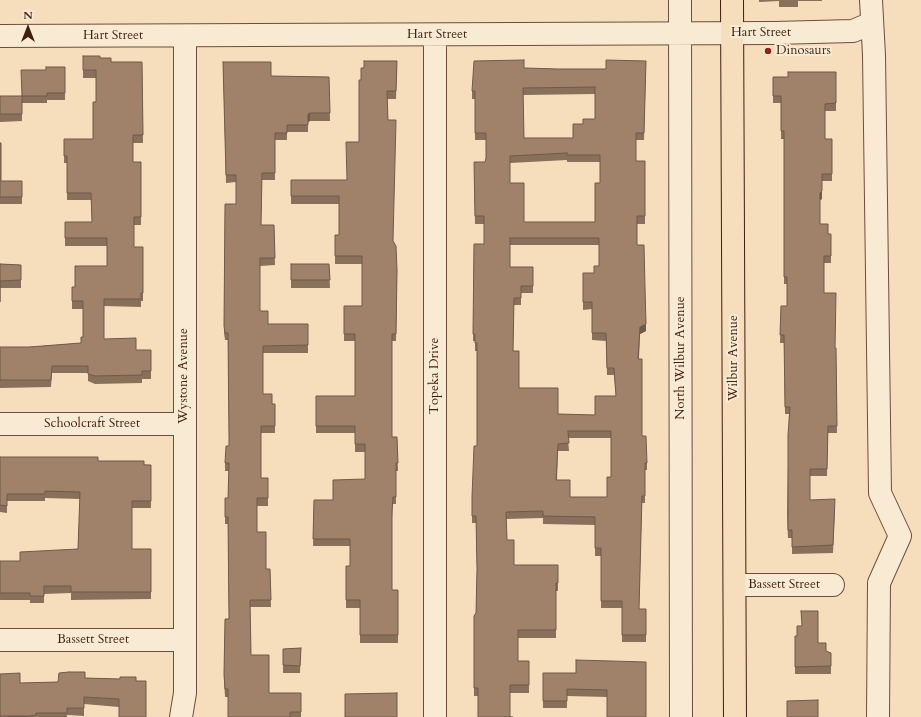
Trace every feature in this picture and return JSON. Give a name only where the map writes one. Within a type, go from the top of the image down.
[{"type":"main road","name":"Wilbur Avenue","points":[[732,0],[735,717]]},
{"type":"street","name":"North Wilbur Avenue","points":[[680,0],[681,717]]},
{"type":"street","points":[[871,0],[880,493],[900,536],[879,583],[878,717]]},
{"type":"street","name":"Hart Street","points":[[0,36],[732,33],[853,31],[872,23]]},
{"type":"street","name":"Topeka Drive","points":[[435,35],[435,717]]},
{"type":"street","name":"Wystone Avenue","points":[[181,717],[185,693],[185,36]]},
{"type":"street","name":"Schoolcraft Street","points":[[0,424],[184,424]]},
{"type":"street","name":"Bassett Street","points":[[735,585],[833,585]]},
{"type":"street","name":"Bassett Street","points":[[0,640],[185,640]]},
{"type":"building","points":[[83,56],[100,56],[100,58],[111,58],[111,62],[142,62],[143,135],[133,135],[133,162],[141,162],[141,217],[134,217],[134,247],[143,247],[143,293],[141,293],[141,299],[104,299],[104,339],[136,338],[136,350],[151,350],[151,371],[142,371],[142,375],[95,376],[88,374],[88,366],[52,366],[51,380],[0,380],[0,347],[29,347],[81,343],[81,337],[83,337],[83,301],[72,301],[72,287],[75,287],[75,266],[107,266],[107,238],[65,238],[65,222],[92,222],[91,193],[67,193],[67,156],[64,156],[64,139],[93,139],[93,102],[96,102],[96,70],[83,70]]},
{"type":"building","points":[[524,60],[524,68],[606,69],[606,60],[646,61],[644,133],[636,133],[636,161],[645,161],[645,216],[637,216],[637,245],[644,245],[646,324],[640,327],[638,359],[642,359],[642,436],[646,436],[647,463],[645,463],[645,496],[642,496],[639,609],[646,609],[646,635],[622,635],[622,601],[601,601],[601,548],[595,548],[595,517],[543,516],[543,511],[506,512],[507,540],[514,540],[514,565],[558,565],[558,583],[556,583],[556,630],[518,630],[518,661],[529,661],[529,685],[510,685],[510,717],[478,717],[478,688],[474,688],[474,616],[476,613],[477,569],[476,516],[472,516],[474,446],[477,446],[477,343],[475,343],[475,334],[473,334],[474,244],[484,244],[484,216],[475,216],[474,162],[485,162],[486,133],[475,133],[475,91],[472,91],[474,61]],"holes":[[[595,87],[595,119],[583,119],[583,124],[573,124],[573,138],[524,138],[523,88]],[[567,153],[567,155],[600,155],[600,183],[595,183],[595,222],[524,222],[524,183],[510,183],[510,156]],[[510,238],[599,238],[599,266],[594,266],[594,273],[583,273],[583,302],[592,302],[592,333],[606,333],[607,368],[614,368],[616,396],[595,396],[595,415],[558,414],[558,388],[519,388],[519,351],[513,351],[514,298],[521,298],[521,286],[533,286],[533,267],[510,267]],[[568,431],[611,431],[611,477],[607,477],[607,497],[570,497],[570,480],[556,480],[558,444],[569,443]]]},
{"type":"building","points":[[364,61],[397,61],[396,91],[387,91],[388,120],[396,120],[393,241],[396,246],[397,270],[396,334],[392,334],[392,437],[397,437],[398,463],[396,463],[396,497],[393,497],[392,511],[392,590],[398,590],[398,635],[360,635],[360,600],[346,600],[346,566],[350,566],[350,539],[313,539],[314,500],[333,500],[333,480],[365,479],[365,444],[355,444],[355,426],[316,426],[316,396],[355,396],[355,334],[344,334],[344,306],[362,306],[362,256],[335,256],[335,235],[339,235],[339,196],[291,196],[291,180],[347,180],[346,142],[359,142],[359,80],[361,80],[361,68],[364,68]]},
{"type":"building","points":[[223,62],[271,62],[271,76],[329,77],[330,113],[310,113],[308,114],[308,125],[287,125],[287,133],[275,133],[275,173],[262,173],[261,225],[274,225],[275,258],[260,258],[260,311],[268,311],[268,324],[308,324],[308,345],[263,346],[263,394],[272,394],[272,404],[275,404],[275,426],[261,426],[261,478],[268,478],[268,498],[257,498],[257,532],[266,532],[266,569],[270,569],[271,600],[250,600],[251,655],[269,655],[269,693],[301,693],[301,712],[290,712],[290,717],[228,717],[228,689],[225,689],[225,619],[229,619],[228,517],[225,517],[225,498],[228,498],[229,463],[225,463],[226,446],[229,446],[229,437],[228,333],[225,333],[224,326],[225,204],[236,204],[236,175],[226,175]]},
{"type":"building","points":[[46,67],[65,67],[65,93],[47,93],[47,96],[22,96],[21,70],[46,70]]},
{"type":"building","points":[[788,72],[836,72],[836,103],[825,104],[825,139],[832,139],[832,174],[822,174],[822,191],[820,193],[820,224],[828,224],[828,234],[831,234],[831,256],[824,256],[824,293],[836,293],[835,348],[837,426],[828,426],[827,469],[810,469],[810,500],[835,499],[833,545],[792,547],[792,530],[788,530],[788,435],[790,407],[785,407],[784,335],[780,335],[781,306],[787,306],[787,277],[784,277],[784,131],[781,131],[781,96],[773,96],[773,77],[788,77]]},
{"type":"building","points":[[0,96],[22,96],[22,114],[0,114]]},
{"type":"building","points":[[0,143],[1,181],[22,181],[22,197],[0,197]]},
{"type":"building","points":[[0,264],[21,265],[21,280],[0,281]]},
{"type":"building","points":[[291,264],[329,264],[330,280],[291,280]]},
{"type":"building","points":[[0,457],[98,457],[98,461],[144,461],[144,465],[151,465],[151,501],[132,501],[132,549],[151,549],[151,592],[71,592],[71,586],[44,586],[44,596],[30,596],[30,593],[0,593],[0,561],[20,561],[20,552],[78,549],[80,492],[45,491],[45,494],[7,494],[7,506],[0,505]]},
{"type":"building","points":[[801,611],[818,611],[818,643],[826,643],[826,651],[831,653],[831,666],[795,667],[795,636],[797,636],[797,626],[802,626]]},
{"type":"building","points":[[301,648],[300,666],[283,665],[283,649]]},
{"type":"building","points":[[576,660],[646,662],[646,717],[607,717],[607,690],[567,689],[567,701],[543,701],[543,673],[576,673]]},
{"type":"building","points":[[85,672],[85,678],[120,679],[120,677],[136,677],[136,681],[146,681],[146,717],[119,717],[119,699],[84,697],[84,708],[67,708],[67,713],[36,713],[36,715],[29,716],[0,716],[0,674],[20,673],[20,683],[58,682],[59,673]]},
{"type":"building","points":[[397,693],[397,717],[345,717],[345,694]]},
{"type":"building","points":[[818,700],[818,717],[787,717],[787,701]]},
{"type":"place","name":"Dinosaurs","points":[[768,51]]}]
